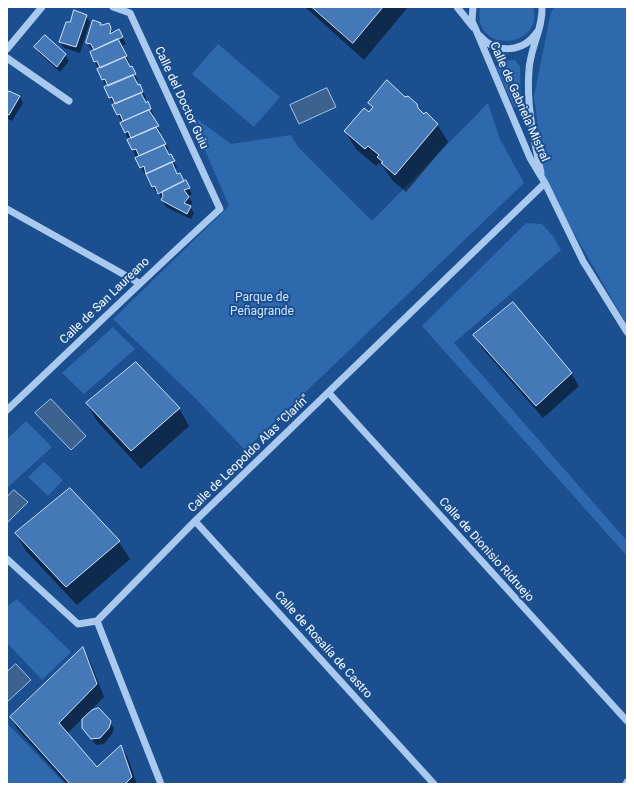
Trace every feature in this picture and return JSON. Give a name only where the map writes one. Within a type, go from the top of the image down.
[{"type":"street","points":[[7,49],[42,7]]},
{"type":"street","name":"Calle del Doctor Guiu","points":[[113,7],[130,14],[220,209]]},
{"type":"street","points":[[457,7],[477,32]]},
{"type":"street","name":"Calle de Gabriela Mistral","points":[[473,7],[472,21],[530,158],[543,180],[583,261],[627,332]]},
{"type":"street","name":"Calle de Gabriela Mistral","points":[[542,7],[542,17]]},
{"type":"street","name":"Calle de Gabriela Mistral","points":[[543,180],[529,114],[529,69],[542,17],[548,7]]},
{"type":"street","name":"Calle de Gabriela Mistral","points":[[477,32],[492,46],[509,49],[526,44],[538,31]]},
{"type":"street","points":[[7,58],[69,101]]},
{"type":"street","name":"Calle de Leopoldo Alas \"Clarín\"","points":[[97,621],[195,521],[329,393],[543,180]]},
{"type":"street","points":[[7,209],[139,283]]},
{"type":"street","name":"Calle de San Laureano","points":[[7,410],[112,312],[139,283],[220,209]]},
{"type":"street","name":"Calle de Dionisio Ridruejo","points":[[329,393],[627,721]]},
{"type":"street","name":"Calle de Rosalía de Castro","points":[[195,521],[434,784]]},
{"type":"street","points":[[7,559],[78,624],[97,621],[161,784]]},
{"type":"green space","points":[[480,7],[533,7],[534,21],[529,31],[520,38],[508,41],[496,39],[486,33],[480,23]]},
{"type":"green space","points":[[555,7],[627,7],[627,325],[545,183],[534,96],[551,12]]},
{"type":"green space","points":[[218,44],[280,97],[254,127],[192,74]]},
{"type":"green space","points":[[515,60],[520,67],[521,107],[519,109],[514,107],[496,67],[498,63],[503,61]]},
{"type":"green space","name":"Parque de Peñagrande","points":[[488,103],[500,139],[524,183],[245,450],[196,399],[113,319],[229,206],[189,113],[231,144],[291,135],[298,147],[372,221]]},
{"type":"green space","points":[[526,223],[542,224],[553,236],[561,250],[454,343],[627,541],[627,556],[422,326]]},
{"type":"green space","points":[[113,327],[135,349],[84,394],[62,373]]},
{"type":"green space","points":[[26,421],[52,447],[7,488],[7,439]]},
{"type":"green space","points":[[44,462],[63,480],[48,496],[28,477]]},
{"type":"green space","points":[[17,599],[71,652],[42,680],[7,643],[7,607]]},
{"type":"green space","points":[[7,723],[65,784],[7,784]]},
{"type":"shaded area","points":[[327,88],[336,107],[299,124],[290,105]]},
{"type":"shaded area","points":[[51,399],[86,436],[71,450],[35,413]]},
{"type":"shaded area","points":[[14,490],[28,502],[7,523],[7,497]]},
{"type":"shaded area","points":[[16,664],[31,680],[7,702],[7,672]]},
{"type":"building","points":[[312,7],[383,7],[353,43]]},
{"type":"building","points":[[74,10],[87,15],[76,47],[59,42],[66,22],[70,22]]},
{"type":"building","points":[[93,20],[101,23],[100,25],[109,23],[111,28],[110,34],[119,29],[123,37],[94,50],[91,44],[86,43]]},
{"type":"building","points":[[45,35],[66,54],[57,67],[34,47]]},
{"type":"building","points":[[118,39],[127,56],[100,68],[97,61],[94,62],[90,52]]},
{"type":"building","points":[[125,57],[130,67],[132,66],[136,74],[108,86],[105,79],[102,80],[97,69]]},
{"type":"building","points":[[133,75],[138,85],[140,84],[143,92],[115,104],[112,97],[109,98],[104,87]]},
{"type":"building","points":[[387,80],[405,97],[408,96],[417,104],[418,108],[424,114],[426,112],[438,124],[395,175],[381,163],[383,162],[377,157],[379,155],[368,146],[365,149],[344,131],[364,108],[369,112],[373,107],[368,103]]},
{"type":"building","points":[[9,91],[20,96],[9,115],[7,114],[7,94]]},
{"type":"building","points":[[141,93],[146,103],[148,101],[151,109],[123,121],[120,114],[117,115],[112,105]]},
{"type":"building","points":[[149,110],[159,126],[131,138],[128,131],[125,133],[120,123]]},
{"type":"building","points":[[156,127],[166,144],[139,156],[136,149],[132,150],[127,140]]},
{"type":"building","points":[[164,145],[169,155],[171,154],[175,161],[146,174],[144,166],[140,168],[135,158]]},
{"type":"building","points":[[172,162],[177,174],[180,173],[184,181],[158,194],[155,186],[152,187],[146,174]]},
{"type":"building","points":[[186,180],[190,188],[184,190],[189,197],[184,203],[191,206],[187,214],[161,200],[163,196],[162,192]]},
{"type":"building","points":[[513,302],[572,373],[536,406],[473,335]]},
{"type":"building","points":[[136,362],[180,408],[131,451],[86,403]]},
{"type":"building","points":[[70,488],[120,541],[66,587],[15,533]]},
{"type":"building","points":[[83,647],[97,684],[59,723],[97,767],[121,745],[132,777],[125,784],[70,784],[10,717]]},
{"type":"building","points":[[99,708],[111,721],[109,728],[100,738],[91,739],[82,728],[82,719],[92,710]]}]
